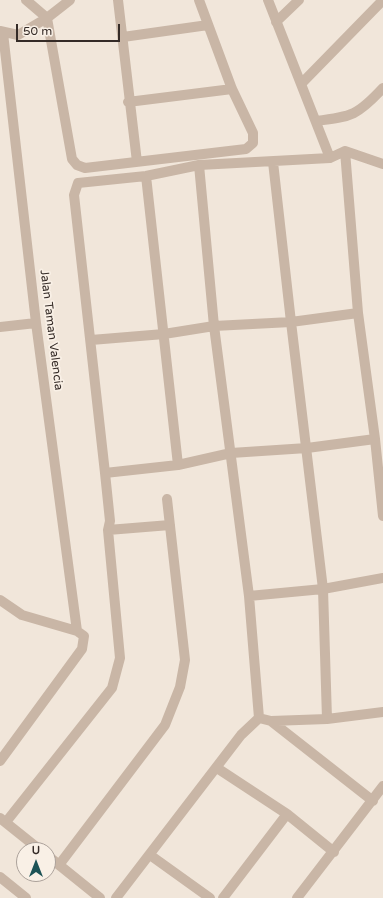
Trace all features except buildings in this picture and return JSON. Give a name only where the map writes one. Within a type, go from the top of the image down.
[{"type":"street","points":[[26,0],[47,18],[72,159],[77,166],[84,168],[246,149],[254,142],[253,133],[232,90],[199,0]]},
{"type":"street","points":[[2,32],[18,35],[47,18],[70,0]]},
{"type":"street","points":[[118,0],[123,37],[128,102],[136,162]]},
{"type":"street","points":[[268,0],[330,158]]},
{"type":"street","points":[[276,22],[299,0]]},
{"type":"street","points":[[301,84],[383,0]]},
{"type":"street","points":[[123,37],[208,25]]},
{"type":"street","name":"Jalan Taman Valencia","points":[[0,761],[82,649],[84,636],[77,631],[36,323],[2,32]]},
{"type":"street","points":[[316,121],[345,118],[355,114],[383,88]]},
{"type":"street","points":[[128,102],[232,90]]},
{"type":"street","points":[[345,151],[358,313],[375,439],[383,516]]},
{"type":"street","points":[[30,842],[3,820],[112,688],[120,658],[108,530],[110,521],[74,195],[75,188],[82,182],[146,176],[199,165],[330,158],[345,151],[383,164]]},
{"type":"street","points":[[273,162],[324,589],[327,719]]},
{"type":"street","points":[[199,165],[214,326],[249,596],[259,718]]},
{"type":"street","points":[[146,176],[178,465]]},
{"type":"street","points":[[91,340],[164,334],[214,326],[291,322],[358,313]]},
{"type":"street","points":[[0,327],[36,323]]},
{"type":"street","points":[[105,473],[178,465],[231,453],[307,448],[375,439]]},
{"type":"street","points":[[59,865],[165,725],[180,687],[185,660],[167,499]]},
{"type":"street","points":[[108,530],[170,525]]},
{"type":"street","points":[[249,596],[324,589],[383,578]]},
{"type":"street","points":[[0,600],[22,615],[77,631]]},
{"type":"street","points":[[259,718],[272,721],[327,719],[383,712]]},
{"type":"street","points":[[116,898],[241,735],[259,718]]},
{"type":"street","points":[[272,721],[373,801]]},
{"type":"street","points":[[217,768],[287,814],[334,852]]},
{"type":"street","points":[[297,898],[334,852],[383,786]]},
{"type":"street","points":[[223,898],[287,814]]},
{"type":"street","points":[[150,855],[210,898]]},
{"type":"street","points":[[56,863],[100,898]]},
{"type":"street","points":[[0,877],[26,898]]}]
